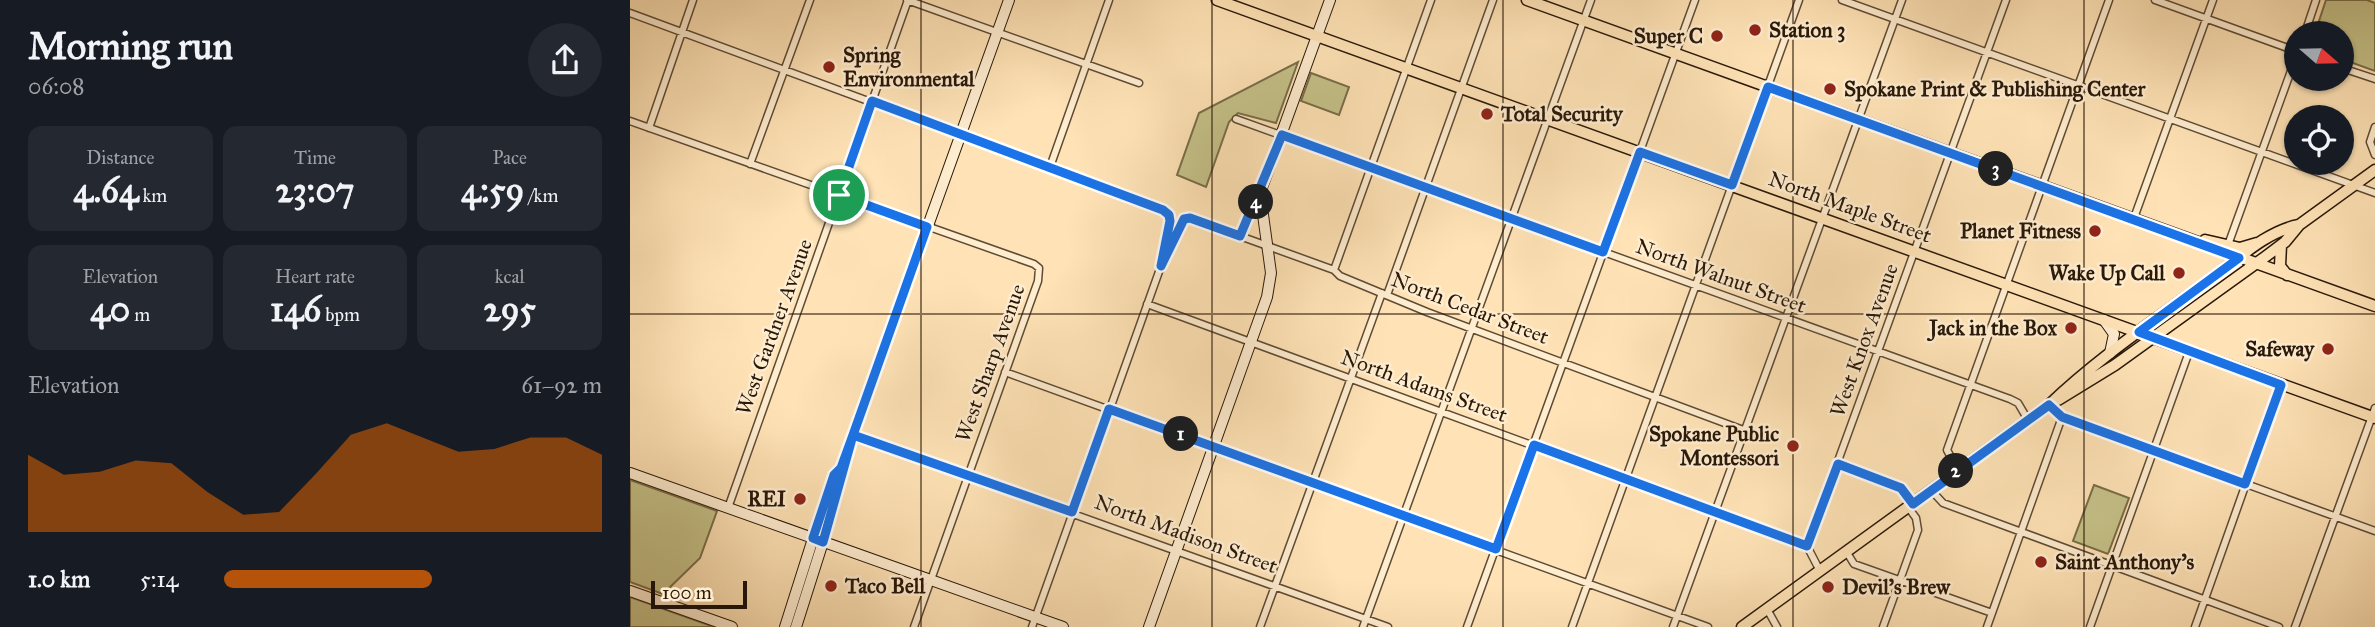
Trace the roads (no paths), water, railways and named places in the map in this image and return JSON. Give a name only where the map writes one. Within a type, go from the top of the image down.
[{"type":"main road","points":[[796,627],[834,475],[841,468],[1009,0]]},
{"type":"main road","points":[[1149,627],[1267,297],[1271,274],[1260,194],[1330,0]]},
{"type":"main road","points":[[1527,0],[2375,306]]},
{"type":"main road","name":"North Maple Street","points":[[1225,1],[2101,317],[2189,352],[2374,414]]},
{"type":"main road","points":[[2049,405],[2072,394],[2255,264],[2281,245],[2299,225],[2375,170]]},
{"type":"main road","points":[[1742,627],[2049,405],[2076,379],[2239,258],[2284,228],[2299,225]]},
{"type":"main road","points":[[2197,242],[2210,239],[2240,248],[2266,240]]},
{"type":"main road","points":[[2281,245],[2280,265],[2287,275]]},
{"type":"main road","points":[[2101,317],[2114,334],[2110,354]]},
{"type":"main road","points":[[630,473],[931,581],[1033,622],[1063,627]]},
{"type":"main road","points":[[785,627],[818,540]]},
{"type":"main road","points":[[630,591],[732,627]]},
{"type":"street","points":[[649,128],[693,0]]},
{"type":"street","points":[[750,163],[810,0]]},
{"type":"street","points":[[908,0],[1139,83]]},
{"type":"street","name":"West Gardner Avenue","points":[[729,508],[908,0]]},
{"type":"street","points":[[1050,167],[1109,0]]},
{"type":"street","points":[[1334,270],[1431,0]]},
{"type":"street","points":[[1260,627],[1493,0]]},
{"type":"street","points":[[1363,627],[1591,0]]},
{"type":"street","points":[[1467,627],[1695,0]]},
{"type":"street","points":[[1572,627],[1799,0]]},
{"type":"street","points":[[1842,0],[2375,192]]},
{"type":"street","points":[[1673,627],[1902,0]]},
{"type":"street","name":"West Knox Avenue","points":[[1807,546],[2006,0]]},
{"type":"street","points":[[1958,470],[1947,450],[2109,0]]},
{"type":"street","points":[[2155,0],[2284,47]]},
{"type":"street","points":[[2134,218],[2213,0]]},
{"type":"street","points":[[2309,21],[2316,0]]},
{"type":"street","points":[[630,12],[1050,167],[1169,215],[1161,266],[1033,622]]},
{"type":"street","points":[[2354,72],[2375,79]]},
{"type":"street","points":[[2228,245],[2284,91]]},
{"type":"street","name":"North Walnut Street","points":[[1236,119],[2016,401],[2028,420]]},
{"type":"street","points":[[630,121],[927,227]]},
{"type":"street","points":[[2375,127],[2370,142],[2375,155]]},
{"type":"street","points":[[1240,236],[1260,194]]},
{"type":"street","name":"North Cedar Street","points":[[1161,266],[1184,219],[1190,218],[1334,270],[1384,294],[1472,329],[1746,431]]},
{"type":"street","name":"West Sharp Avenue","points":[[914,627],[1040,275],[1039,268],[1034,264],[927,227]]},
{"type":"street","name":"North Adams Street","points":[[1147,304],[1807,546]]},
{"type":"street","points":[[2090,627],[2189,352]]},
{"type":"street","points":[[1005,372],[1213,445],[1709,627]]},
{"type":"street","points":[[2194,627],[2281,385]]},
{"type":"street","points":[[2049,405],[2062,417],[2375,531]]},
{"type":"street","points":[[2295,627],[2374,414]]},
{"type":"street","points":[[1987,627],[2062,417]]},
{"type":"street","name":"North Madison Street","points":[[853,435],[1275,584],[1388,627]]},
{"type":"street","points":[[1838,464],[1901,488],[1916,518],[1919,530],[1883,627]]},
{"type":"street","points":[[1931,490],[1943,503],[2279,627]]},
{"type":"street","points":[[1807,546],[1820,571]]},
{"type":"street","points":[[1846,551],[1854,565],[1992,613]]},
{"type":"street","points":[[1767,609],[1777,627]]},
{"type":"place","name":"Station 3","points":[[1755,30]]},
{"type":"place","name":"Super C","points":[[1717,36]]},
{"type":"place","name":"Spring Environmental","points":[[829,67]]},
{"type":"place","name":"Spokane Print & Publishing Center","points":[[1830,89]]},
{"type":"place","name":"Total Security","points":[[1487,114]]},
{"type":"place","name":"Planet Fitness","points":[[2095,231]]},
{"type":"place","name":"Wake Up Call","points":[[2179,273]]},
{"type":"place","name":"Jack in the Box","points":[[2071,328]]},
{"type":"place","name":"Safeway","points":[[2328,349]]},
{"type":"place","name":"Spokane Public Montessori","points":[[1793,446]]},
{"type":"place","name":"REI","points":[[800,499]]},
{"type":"place","name":"Saint Anthony's","points":[[2041,562]]},
{"type":"place","name":"Taco Bell","points":[[831,586]]},
{"type":"place","name":"Devil's Brew","points":[[1828,587]]}]
